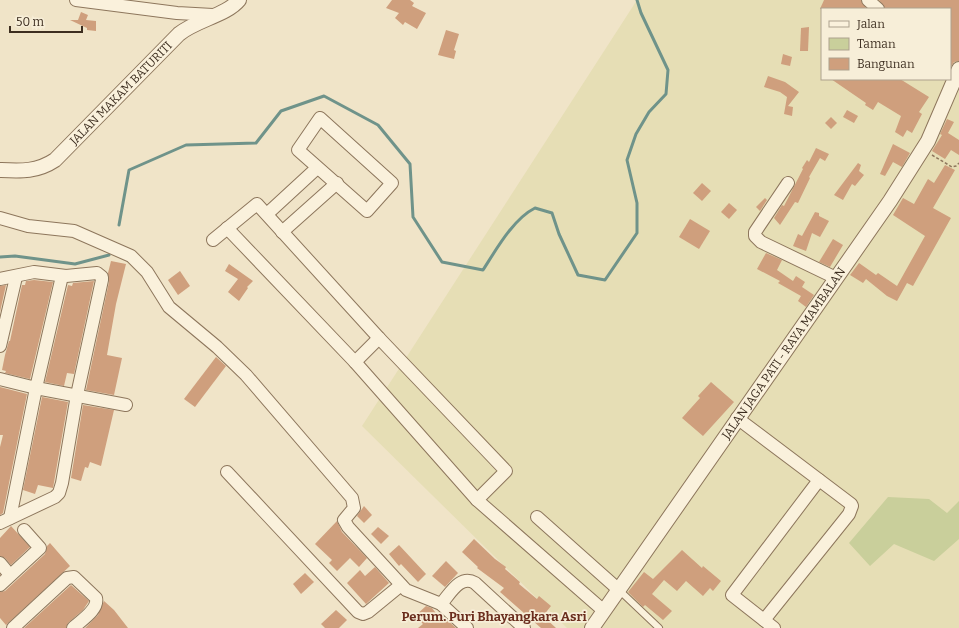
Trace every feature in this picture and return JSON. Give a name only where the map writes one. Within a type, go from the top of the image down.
[{"type":"street","points":[[76,0],[177,13],[213,15]]},
{"type":"street","name":"JALAN MAKAM BATURITI","points":[[0,170],[26,172],[41,168],[56,160],[179,34],[185,29],[233,6],[239,0]]},
{"type":"street","points":[[868,0],[877,8]]},
{"type":"street","name":"JALAN JAGA PATI - RAYA MAMBALAN","points":[[592,628],[836,278],[922,150],[937,122],[955,72]]},
{"type":"street","points":[[320,118],[392,183],[367,211],[337,183],[316,168],[298,150],[320,118]]},
{"type":"street","points":[[267,214],[316,168]]},
{"type":"street","points":[[282,232],[337,183]]},
{"type":"street","points":[[788,183],[755,232],[754,236],[761,242],[836,278]]},
{"type":"street","points":[[213,240],[257,204],[379,338],[506,470],[477,500]]},
{"type":"street","points":[[0,218],[28,226],[74,231],[125,252],[137,261],[147,272],[169,307],[217,347],[246,375],[352,498],[355,506],[345,518],[345,523],[406,590],[441,604],[467,628]]},
{"type":"street","points":[[227,228],[355,362],[477,500],[604,611]]},
{"type":"street","points":[[0,279],[16,277],[34,272],[62,276],[97,273],[102,277],[77,395],[59,493],[55,497],[5,520]]},
{"type":"street","points":[[5,520],[62,276]]},
{"type":"street","points":[[0,346],[16,277]]},
{"type":"street","points":[[355,362],[379,338]]},
{"type":"street","points":[[0,379],[36,388],[126,405]]},
{"type":"street","points":[[737,418],[851,504],[851,510],[764,620]]},
{"type":"street","points":[[227,472],[358,612],[364,614],[369,612],[401,585]]},
{"type":"street","points":[[774,628],[732,594],[819,480]]},
{"type":"street","points":[[537,517],[619,590]]},
{"type":"street","points":[[0,584],[42,546],[24,530]]},
{"type":"street","points":[[0,564],[10,575]]},
{"type":"street","points":[[13,628],[66,578],[74,577],[96,598],[97,602],[95,607],[72,628]]},
{"type":"street","points":[[441,604],[460,582],[469,580],[475,583],[524,628]]},
{"type":"lane","points":[[619,590],[659,628]]},
{"type":"path","points":[[922,150],[952,167],[955,167],[959,163]]},
{"type":"shaded area","points":[[637,0],[959,0],[959,628],[567,628],[362,426]]},
{"type":"green space","points":[[888,497],[929,499],[947,513],[959,501],[959,539],[934,561],[894,544],[870,566],[849,543]]},
{"type":"building","points":[[392,0],[410,0],[414,3],[412,6],[426,13],[417,29],[405,22],[403,25],[395,18],[399,13],[386,8]]},
{"type":"building","points":[[824,0],[861,0],[866,8],[821,8],[820,9]]},
{"type":"building","points":[[879,0],[959,0],[959,61],[954,62],[951,66],[951,8],[884,8]]},
{"type":"building","points":[[81,12],[88,15],[86,20],[96,21],[96,31],[87,30],[87,28],[70,20],[78,20]]},
{"type":"building","points":[[809,27],[808,51],[800,51],[801,28]]},
{"type":"building","points":[[446,30],[459,34],[454,50],[456,51],[454,59],[438,55]]},
{"type":"building","points":[[783,54],[792,57],[790,66],[781,64]]},
{"type":"building","points":[[768,76],[785,82],[799,92],[788,106],[793,107],[792,116],[784,114],[787,97],[780,92],[764,87]]},
{"type":"building","points":[[832,80],[902,80],[929,97],[919,112],[922,114],[912,133],[907,130],[903,137],[895,132],[901,116],[878,102],[873,110],[865,105],[866,103]]},
{"type":"building","points":[[847,110],[858,116],[854,123],[843,117]]},
{"type":"building","points":[[831,117],[837,123],[831,129],[825,123]]},
{"type":"building","points":[[947,119],[954,122],[948,133],[959,140],[959,155],[951,150],[945,159],[932,151],[942,135],[940,134]]},
{"type":"building","points":[[893,144],[910,153],[902,167],[893,162],[885,176],[880,174]]},
{"type":"building","points":[[816,148],[829,154],[825,161],[820,158],[809,177],[810,178],[798,203],[795,202],[780,225],[774,218],[782,205],[784,206],[803,169],[802,168],[807,160],[809,162]]},
{"type":"building","points":[[858,163],[861,165],[859,171],[864,175],[855,186],[852,184],[843,200],[834,195]]},
{"type":"building","points":[[945,165],[955,170],[933,208],[951,218],[913,286],[907,283],[897,301],[887,296],[866,279],[863,283],[850,275],[859,263],[876,275],[878,273],[897,286],[925,236],[893,215],[903,198],[914,204],[928,179],[934,183]]},
{"type":"building","points":[[702,183],[711,191],[702,201],[693,193]]},
{"type":"building","points":[[765,198],[767,200],[760,211],[756,207]]},
{"type":"building","points":[[729,203],[737,210],[729,219],[721,212]]},
{"type":"building","points":[[815,212],[819,213],[819,216],[829,221],[820,237],[812,233],[806,251],[793,246],[798,234],[802,236]]},
{"type":"building","points":[[690,219],[710,231],[699,249],[679,237]]},
{"type":"building","points":[[833,239],[843,245],[830,267],[819,262]]},
{"type":"building","points":[[766,253],[782,260],[777,270],[793,281],[796,276],[805,282],[802,287],[814,295],[806,307],[798,301],[801,296],[778,283],[780,281],[757,269]]},
{"type":"building","points":[[111,261],[126,264],[116,304],[107,355],[122,358],[114,395],[86,390],[109,282],[108,273]]},
{"type":"building","points":[[229,264],[253,281],[247,287],[248,288],[239,301],[228,292],[238,279],[225,271]]},
{"type":"building","points":[[180,271],[190,286],[178,295],[168,280]]},
{"type":"building","points":[[34,280],[53,282],[30,379],[5,373],[6,371],[2,370],[22,285],[25,285],[26,281]]},
{"type":"building","points":[[94,281],[74,374],[67,373],[64,386],[45,382],[68,285],[72,286],[73,283]]},
{"type":"building","points":[[6,285],[0,312],[0,286]]},
{"type":"building","points":[[216,357],[226,366],[195,407],[184,399]]},
{"type":"building","points":[[711,382],[734,402],[703,436],[682,418],[700,398],[698,396]]},
{"type":"building","points":[[0,387],[27,394],[3,513],[0,515],[0,447],[3,435],[0,435]]},
{"type":"building","points":[[42,397],[68,402],[53,488],[38,485],[35,494],[23,490]]},
{"type":"building","points":[[83,405],[114,410],[101,466],[90,462],[88,468],[85,467],[81,481],[71,478]]},
{"type":"building","points":[[364,506],[372,515],[364,523],[357,516]]},
{"type":"building","points":[[337,521],[342,532],[367,558],[359,567],[350,558],[337,571],[329,563],[332,560],[315,544]]},
{"type":"building","points":[[11,526],[30,547],[11,565],[5,558],[0,556],[0,538]]},
{"type":"building","points":[[378,527],[389,536],[381,544],[371,534]]},
{"type":"building","points":[[474,539],[495,559],[506,567],[505,569],[520,582],[519,584],[537,599],[539,596],[551,606],[543,616],[556,628],[541,628],[500,592],[504,588],[477,568],[478,567],[462,552]]},
{"type":"building","points":[[50,543],[70,566],[6,625],[0,618],[0,592],[5,591],[45,554],[47,546]]},
{"type":"building","points":[[399,545],[426,574],[418,582],[401,564],[399,566],[389,554]]},
{"type":"building","points":[[682,550],[702,568],[703,566],[721,581],[713,591],[710,588],[703,596],[686,581],[677,591],[664,580],[652,594],[672,611],[663,620],[645,605],[643,607],[628,592],[644,572],[653,579]]},
{"type":"building","points":[[446,561],[458,573],[445,587],[432,576]]},
{"type":"building","points":[[375,567],[389,583],[366,604],[347,583],[360,570],[365,576]]},
{"type":"building","points":[[305,573],[314,582],[301,594],[293,584]]},
{"type":"building","points":[[71,585],[89,601],[83,610],[68,623],[66,628],[24,628]]},
{"type":"building","points":[[104,601],[114,610],[128,628],[85,628],[98,615]]},
{"type":"building","points":[[426,606],[432,608],[442,621],[445,618],[456,628],[418,628],[423,624],[415,616]]},
{"type":"building","points":[[336,610],[347,620],[339,628],[325,628],[321,624]]},
{"type":"waterway","points":[[119,225],[129,170],[186,145],[256,143],[281,111],[324,96],[378,125],[410,164],[413,217],[442,262],[483,270],[499,244],[512,227],[527,213],[535,208],[552,213],[559,234],[578,275],[605,280],[637,233],[637,203],[627,160],[636,134],[649,112],[666,94],[668,70],[641,13],[637,0]]},
{"type":"waterway","points":[[0,257],[15,256],[75,264],[109,255]]},
{"type":"district","name":"Perum. Puri Bhayangkara Asri","points":[[494,616]]}]
